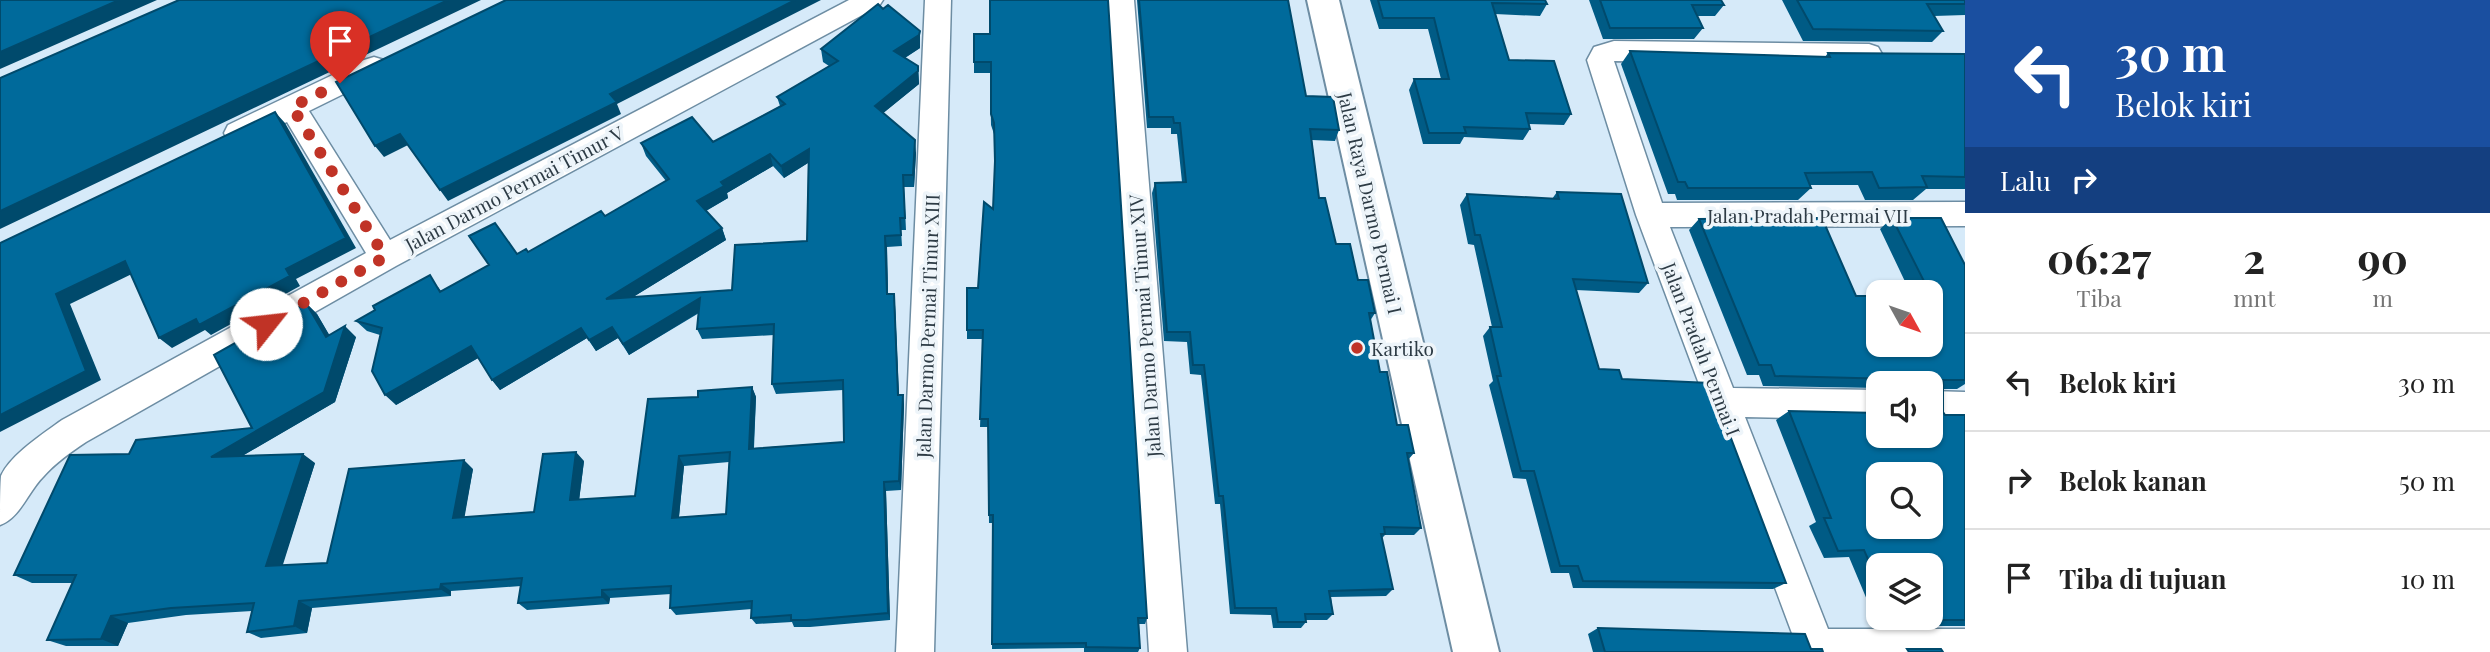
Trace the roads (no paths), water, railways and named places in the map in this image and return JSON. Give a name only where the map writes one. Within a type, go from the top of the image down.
[{"type":"street","name":"Jalan Darmo Permai Timur V","points":[[0,509],[11,486],[24,470],[38,456],[65,437],[385,257],[870,0]]},
{"type":"street","name":"Jalan Darmo Permai Timur XIII","points":[[915,652],[938,0]]},
{"type":"street","name":"Jalan Darmo Permai Timur XIV","points":[[1121,0],[1168,652]]},
{"type":"street","name":"Jalan Raya Darmo Permai I","points":[[1323,0],[1476,652]]},
{"type":"street","name":"Jalan Pradah Permai I","points":[[1817,650],[1651,215],[1600,60],[1603,54],[1614,51],[1898,54]]},
{"type":"street","points":[[219,142],[401,54]]},
{"type":"street","points":[[292,107],[385,257]]},
{"type":"street","name":"Jalan Pradah Permai VII","points":[[1651,215],[1965,214]]},
{"type":"street","points":[[1723,402],[1866,405]]},
{"type":"street","points":[[1943,406],[1965,407]]},
{"type":"street","points":[[1817,650],[1965,649]]},
{"type":"place","name":"Kartiko","points":[[1357,348]]}]
